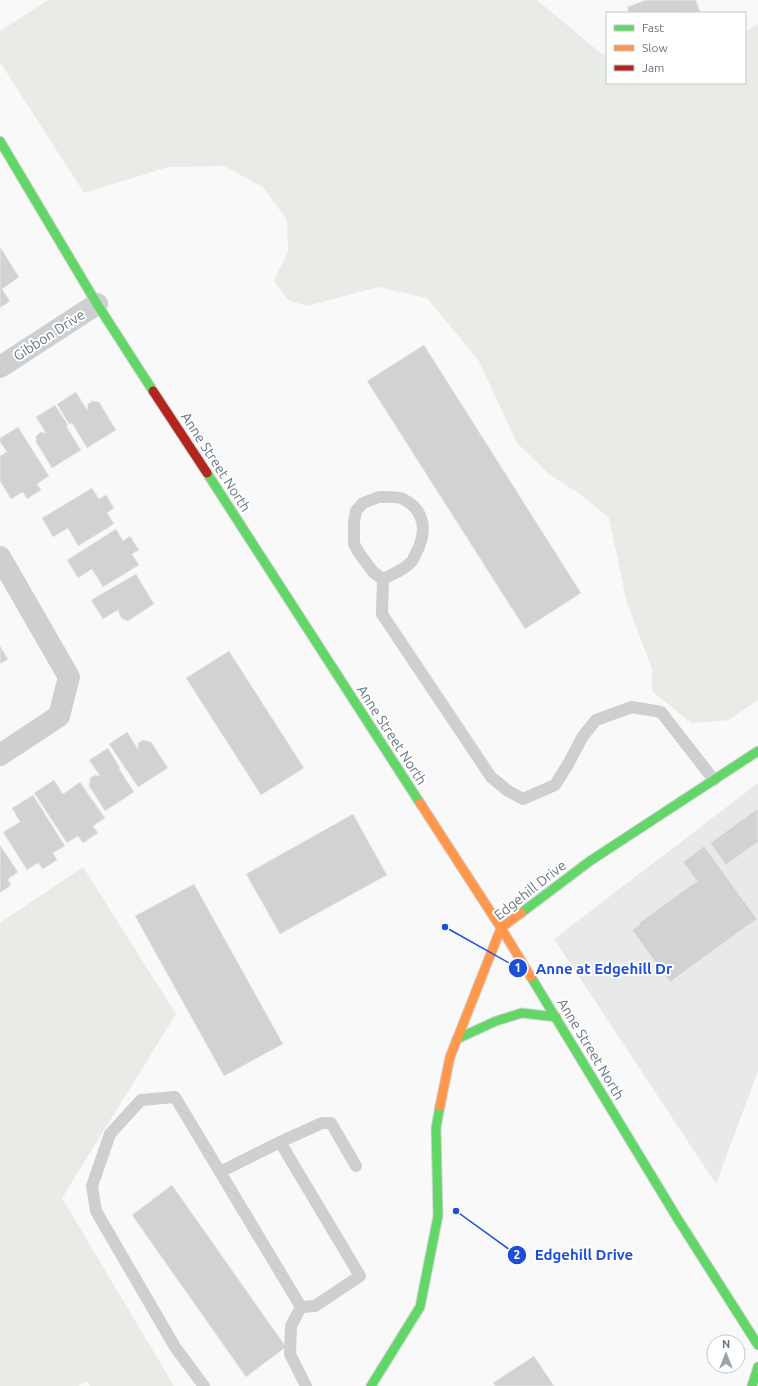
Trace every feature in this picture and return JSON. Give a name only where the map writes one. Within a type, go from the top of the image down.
[{"type":"main road","name":"Anne Street North","points":[[0,141],[97,304],[501,928],[679,1221],[758,1345]]},
{"type":"main road","name":"Edgehill Drive","points":[[371,1386],[420,1307],[438,1216],[436,1128],[450,1057],[501,928],[590,861],[758,750]]},
{"type":"main road","points":[[457,1039],[496,1021],[522,1013],[556,1018]]},
{"type":"main road","points":[[752,1386],[758,1367]]},
{"type":"street","name":"Gibbon Drive","points":[[0,367],[97,304]]},
{"type":"street","points":[[0,557],[69,677],[59,716],[0,754]]},
{"type":"lane","points":[[378,496],[403,499],[417,510],[423,523],[424,531],[420,545],[412,561],[400,571],[383,579],[373,572],[354,544],[354,522],[356,511],[363,503],[378,496]]},
{"type":"lane","points":[[383,579],[382,614],[491,777],[508,791],[523,799],[555,785],[583,736],[596,720],[632,707],[662,712],[714,780]]},
{"type":"lane","points":[[204,1386],[175,1347],[96,1211],[92,1186],[110,1134],[141,1100],[175,1096],[301,1307]]},
{"type":"lane","points":[[220,1172],[322,1123],[331,1123],[356,1166]]},
{"type":"lane","points":[[280,1142],[360,1276],[315,1306],[301,1307]]},
{"type":"lane","points":[[301,1307],[291,1326],[290,1354],[306,1386]]},
{"type":"shaded area","points":[[48,0],[537,0],[603,55],[606,55],[606,84],[746,84],[746,31],[758,24],[758,700],[729,720],[691,723],[652,691],[652,669],[627,603],[609,518],[580,494],[550,475],[517,443],[479,361],[427,298],[378,287],[307,306],[288,300],[274,281],[288,252],[287,220],[263,187],[224,166],[168,167],[84,193],[0,62],[0,31]]},
{"type":"shaded area","points":[[758,783],[758,1071],[716,1184],[554,939]]},
{"type":"shaded area","points":[[83,867],[176,1014],[62,1198],[174,1386],[90,1386],[87,1381],[78,1386],[0,1386],[0,923]]},
{"type":"building","points":[[646,0],[696,0],[700,12],[629,12],[627,7]]},
{"type":"building","points":[[0,247],[19,277],[2,289],[10,301],[0,308]]},
{"type":"building","points":[[424,345],[581,593],[525,629],[367,381]]},
{"type":"building","points":[[76,392],[87,410],[88,404],[92,401],[99,402],[116,430],[87,448],[72,423],[69,424],[57,404]]},
{"type":"building","points":[[55,405],[68,425],[66,426],[81,450],[52,468],[36,442],[36,436],[41,432],[46,433],[36,417]]},
{"type":"building","points":[[18,427],[49,476],[37,484],[41,490],[27,499],[23,492],[11,499],[0,481],[0,456],[7,452],[0,442],[0,438]]},
{"type":"building","points":[[92,488],[99,499],[106,495],[114,508],[107,513],[114,524],[78,546],[68,528],[53,537],[42,518]]},
{"type":"building","points":[[116,529],[123,541],[130,536],[139,550],[132,554],[139,565],[103,587],[92,569],[78,578],[67,560]]},
{"type":"building","points":[[136,574],[154,604],[128,621],[121,618],[118,610],[103,619],[91,600]]},
{"type":"building","points":[[0,646],[8,659],[0,664]]},
{"type":"building","points":[[229,651],[304,768],[261,795],[186,678]]},
{"type":"building","points":[[127,732],[138,749],[138,743],[143,740],[151,742],[168,768],[138,787],[109,744]]},
{"type":"building","points":[[108,748],[120,768],[119,769],[134,792],[105,811],[89,786],[90,778],[95,775],[100,776],[89,760]]},
{"type":"building","points":[[54,780],[63,794],[80,782],[105,818],[93,826],[98,833],[83,843],[78,836],[67,843],[34,793]]},
{"type":"building","points":[[33,795],[65,846],[53,853],[57,860],[43,869],[38,863],[27,870],[3,832],[20,822],[12,808]]},
{"type":"building","points":[[757,809],[758,842],[726,865],[710,843]]},
{"type":"building","points":[[353,814],[387,875],[280,934],[246,874]]},
{"type":"building","points":[[0,845],[18,872],[8,879],[11,885],[0,893]]},
{"type":"building","points":[[704,846],[757,919],[670,982],[632,930],[640,924],[639,923],[697,881],[683,862]]},
{"type":"building","points":[[194,884],[283,1044],[224,1076],[135,916]]},
{"type":"building","points":[[172,1185],[286,1347],[246,1377],[132,1215]]},
{"type":"building","points":[[534,1356],[554,1386],[495,1386],[493,1383]]},
{"type":"traffic: fast","points":[[0,141],[97,304],[153,391]]},
{"type":"traffic: fast","points":[[207,473],[420,803]]},
{"type":"traffic: fast","points":[[521,913],[590,861],[758,751]]},
{"type":"traffic: fast","points":[[531,977],[679,1221],[758,1345]]},
{"type":"traffic: fast","points":[[457,1039],[496,1021],[522,1013],[556,1017]]},
{"type":"traffic: fast","points":[[371,1386],[420,1307],[438,1216],[436,1128],[440,1106]]},
{"type":"traffic: fast","points":[[752,1386],[758,1367]]},
{"type":"traffic: slow","points":[[420,803],[531,977]]},
{"type":"traffic: slow","points":[[440,1106],[450,1057],[501,928],[521,913]]},
{"type":"traffic: jam","points":[[153,391],[207,473]]},
{"type":"place","name":"Anne at Edgehill Dr","points":[[445,927]]},
{"type":"place","name":"Edgehill Drive","points":[[456,1211]]}]
